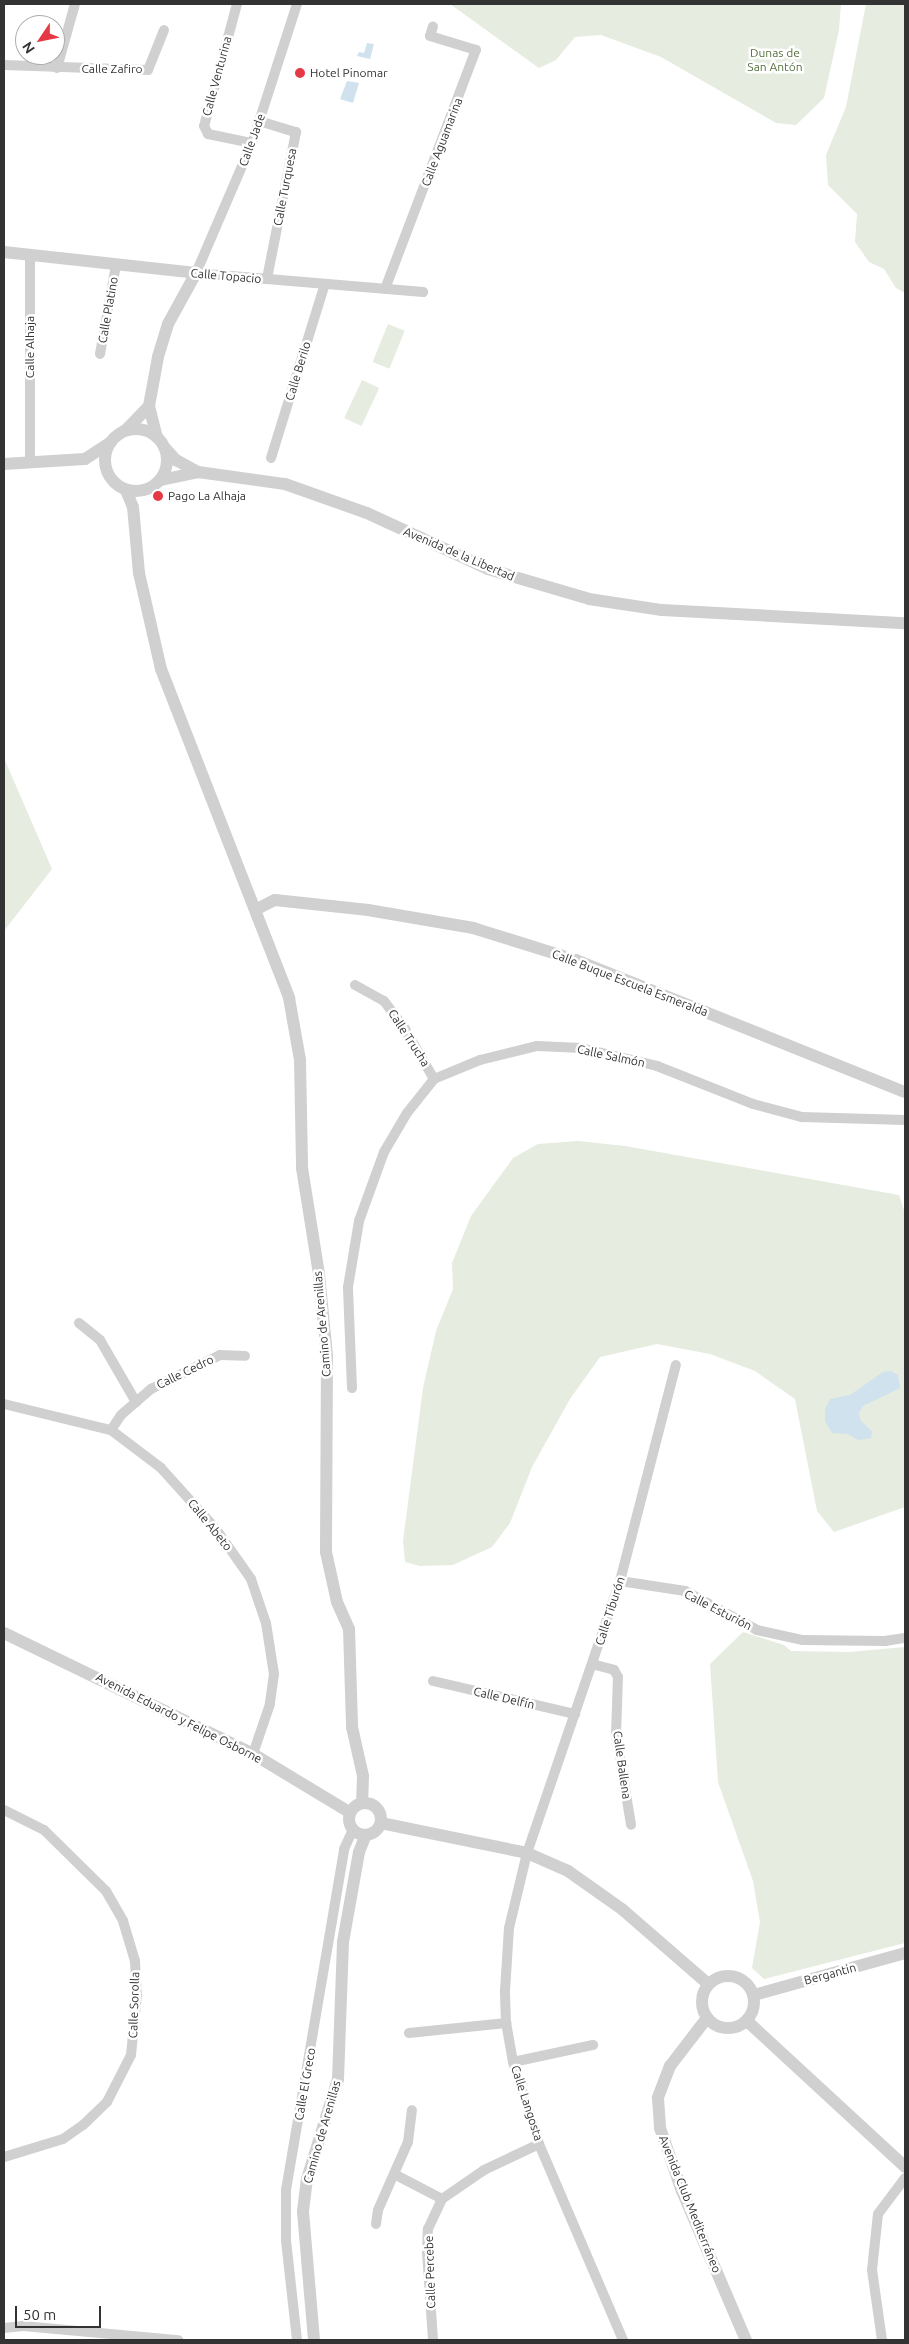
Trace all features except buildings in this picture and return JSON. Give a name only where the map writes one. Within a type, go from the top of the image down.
[{"type":"street","points":[[57,68],[75,4]]},
{"type":"street","name":"Calle Venturina","points":[[237,4],[204,126],[208,134],[252,143]]},
{"type":"street","name":"Calle Jade","points":[[196,273],[252,143],[297,4]]},
{"type":"street","name":"Calle Aguamarina","points":[[385,289],[476,50],[430,36],[433,26]]},
{"type":"street","name":"Calle Zafiro","points":[[4,65],[148,70],[164,30]]},
{"type":"street","name":"Calle Turquesa","points":[[259,122],[296,132],[267,279]]},
{"type":"street","points":[[4,252],[30,257]]},
{"type":"street","name":"Calle Topacio","points":[[30,257],[423,292]]},
{"type":"street","name":"Calle Alhaja","points":[[30,257],[30,464]]},
{"type":"street","name":"Calle Platino","points":[[100,354],[116,266]]},
{"type":"street","points":[[85,459],[133,491],[161,480],[166,470],[166,449],[157,437],[149,406],[168,324],[196,273]]},
{"type":"street","name":"Calle Berilo","points":[[271,458],[325,284]]},
{"type":"street","points":[[4,464],[30,464],[85,459],[126,430],[149,406]]},
{"type":"street","points":[[126,430],[143,430],[157,437]]},
{"type":"street","points":[[109,475],[105,458],[111,442]]},
{"type":"street","name":"Avenida de la Libertad","points":[[166,449],[176,460],[198,472]]},
{"type":"street","name":"Avenida de la Libertad","points":[[161,480],[198,472],[284,484],[326,496],[488,569],[589,599],[662,610],[905,623]]},
{"type":"street","name":"Camino de Arenillas","points":[[133,491],[139,573],[161,669],[257,909],[289,998],[300,1060],[302,1168],[319,1274],[328,1356],[326,1552],[338,1602],[349,1629],[352,1726],[363,1776],[362,1803]]},
{"type":"street","name":"Calle Buque Escuela Esmeralda","points":[[257,909],[275,900],[368,910],[473,928],[576,960],[905,1092]]},
{"type":"street","name":"Calle Trucha","points":[[355,985],[384,1001],[405,1029],[434,1079]]},
{"type":"street","name":"Calle Salmón","points":[[352,1388],[348,1287],[359,1221],[384,1152],[407,1113],[434,1079],[480,1060],[537,1046],[581,1048],[657,1066],[753,1104],[802,1117],[905,1120]]},
{"type":"street","points":[[79,1323],[100,1340],[136,1402]]},
{"type":"street","name":"Calle Cedro","points":[[112,1430],[121,1415],[151,1389],[220,1355],[245,1356]]},
{"type":"street","name":"Calle Tiburón","points":[[527,1853],[620,1580],[676,1365]]},
{"type":"street","name":"Calle Abeto","points":[[4,1404],[112,1430],[161,1468],[216,1529],[251,1579],[266,1623],[274,1674],[270,1704],[253,1754]]},
{"type":"street","name":"Calle Esturión","points":[[620,1580],[685,1591],[757,1630],[803,1640],[885,1641],[905,1638]]},
{"type":"street","name":"Avenida Eduardo y Felipe Osborne","points":[[4,1633],[253,1754],[350,1812]]},
{"type":"street","name":"Calle Ballena","points":[[592,1664],[614,1670],[618,1677],[616,1734],[631,1825]]},
{"type":"street","name":"Calle Delfín","points":[[432,1681],[574,1714]]},
{"type":"street","points":[[362,1803],[377,1808],[381,1823],[376,1831],[366,1836],[352,1830],[349,1825],[350,1812],[362,1803]]},
{"type":"street","name":"Calle Sorolla","points":[[4,1810],[44,1830],[106,1890],[126,1929],[135,1961],[137,1994],[131,2055],[106,2102],[83,2125],[63,2139],[4,2157]]},
{"type":"street","points":[[381,1823],[527,1853],[568,1871],[624,1910],[708,1984]]},
{"type":"street","name":"Calle El Greco","points":[[297,2340],[286,2240],[286,2190],[344,1850],[352,1830]]},
{"type":"street","name":"Camino de Arenillas","points":[[314,2340],[303,2210],[307,2179],[338,2079],[343,1942],[358,1852],[366,1836]]},
{"type":"street","name":"Calle Langosta","points":[[527,1853],[509,1928],[506,2023],[513,2062],[539,2144],[623,2340]]},
{"type":"street","name":"Bergantin","points":[[754,1995],[905,1953]]},
{"type":"street","points":[[734,1976],[749,1985],[754,1995],[752,2014],[747,2021],[730,2029],[721,2028],[707,2018],[702,2001],[708,1984],[717,1978],[734,1976]]},
{"type":"street","name":"Avenida Club Mediterráneo","points":[[707,2018],[670,2066],[658,2098],[660,2128],[682,2191],[746,2340]]},
{"type":"street","points":[[747,2021],[905,2167]]},
{"type":"street","points":[[410,2033],[506,2023]]},
{"type":"street","points":[[513,2062],[594,2045]]},
{"type":"street","points":[[376,2224],[378,2210],[408,2142],[412,2110]]},
{"type":"street","points":[[394,2174],[442,2199],[484,2170],[539,2144]]},
{"type":"street","points":[[882,2340],[872,2270],[878,2214],[905,2178]]},
{"type":"street","name":"Calle Percebe","points":[[433,2340],[427,2252],[428,2229],[442,2199]]},
{"type":"street","points":[[4,2328],[23,2326],[178,2340]]},
{"type":"green space","name":"Dunas de San Antón","points":[[450,4],[841,4],[839,30],[824,98],[796,125],[776,123],[661,57],[601,35],[575,37],[556,60],[539,68]]},
{"type":"green space","points":[[866,4],[905,4],[905,293],[896,288],[884,269],[869,262],[855,242],[857,214],[828,185],[826,155],[846,107]]},
{"type":"green space","points":[[388,324],[405,331],[389,369],[373,362]]},
{"type":"green space","points":[[362,380],[379,388],[361,426],[344,418]]},
{"type":"green space","points":[[4,758],[52,869],[4,931]]},
{"type":"green space","points":[[578,1141],[625,1146],[899,1195],[905,1213],[905,1507],[834,1532],[817,1511],[795,1399],[755,1371],[710,1354],[657,1344],[600,1357],[570,1399],[532,1467],[510,1523],[492,1547],[453,1565],[420,1566],[405,1562],[403,1541],[423,1388],[436,1331],[453,1289],[452,1263],[471,1216],[513,1158],[538,1144]]},
{"type":"green space","points":[[743,1632],[784,1645],[791,1651],[849,1652],[905,1647],[905,1943],[764,1979],[752,1968],[760,1922],[753,1881],[718,1782],[710,1664]]},
{"type":"water","points":[[367,43],[374,44],[370,59],[357,56],[359,52],[364,53]]},
{"type":"water","points":[[347,81],[359,83],[353,103],[340,99]]},
{"type":"water","points":[[891,1371],[898,1375],[900,1388],[863,1406],[859,1413],[861,1421],[872,1431],[871,1438],[858,1440],[848,1434],[832,1433],[825,1421],[825,1409],[830,1399],[850,1395],[883,1372]]},
{"type":"place","name":"Hotel Pinomar","points":[[300,73]]},
{"type":"place","name":"Pago La Alhaja","points":[[158,496]]}]
